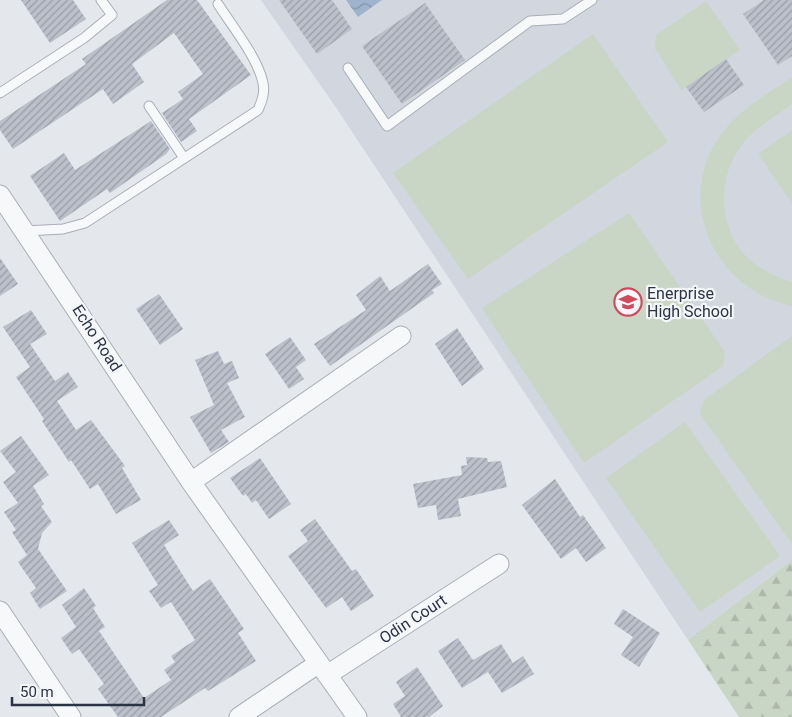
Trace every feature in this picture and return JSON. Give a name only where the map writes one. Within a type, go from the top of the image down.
[{"type":"street","name":"Echo Road","points":[[0,195],[191,482],[357,717]]},
{"type":"street","points":[[191,482],[401,336]]},
{"type":"street","name":"Odin Court","points":[[323,669],[499,564]]},
{"type":"street","points":[[0,611],[71,717]]},
{"type":"street","points":[[239,717],[323,669]]},
{"type":"lane","points":[[0,93],[84,38],[112,15],[101,0]]},
{"type":"lane","points":[[348,68],[387,126],[530,21],[563,19],[592,0]]},
{"type":"lane","points":[[25,231],[63,229],[85,223],[258,110],[264,98],[264,85],[259,71],[218,4]]},
{"type":"lane","points":[[150,106],[184,158]]},
{"type":"shaded area","name":"Enerprise High School","points":[[261,0],[792,0],[792,560],[688,640],[337,109]]},
{"type":"green space","points":[[706,1],[740,50],[681,90],[655,48],[656,35]]},
{"type":"green space","points":[[593,34],[668,142],[468,279],[393,173]]},
{"type":"green space","points":[[792,77],[792,104],[760,127],[744,142],[735,154],[725,183],[724,198],[725,212],[735,241],[743,253],[759,267],[792,282],[792,306],[765,297],[742,283],[724,263],[710,241],[702,216],[701,189],[706,163],[719,137],[726,128],[753,104]]},
{"type":"green space","points":[[792,130],[792,203],[758,154]]},
{"type":"green space","points":[[629,213],[725,352],[723,366],[584,463],[482,308]]},
{"type":"green space","points":[[792,336],[792,544],[700,414],[704,400]]},
{"type":"green space","points":[[685,422],[780,556],[700,612],[606,478]]},
{"type":"green space","points":[[792,560],[792,717],[739,717],[688,640]]},
{"type":"water","points":[[346,0],[382,0],[358,17]]},
{"type":"building","points":[[21,0],[73,0],[86,19],[50,43]]},
{"type":"building","points":[[167,0],[197,0],[251,75],[189,119],[197,131],[181,142],[162,113],[183,99],[178,92],[203,74],[174,33],[132,64],[144,82],[113,104],[103,89],[13,149],[0,130],[0,121],[86,64],[82,59]]},
{"type":"building","points":[[279,0],[332,0],[352,29],[317,54]]},
{"type":"building","points":[[764,0],[792,0],[792,56],[778,65],[743,14]]},
{"type":"building","points":[[425,3],[465,60],[402,104],[362,46]]},
{"type":"building","points":[[726,59],[744,85],[704,112],[686,87]]},
{"type":"building","points":[[151,121],[170,149],[166,154],[110,193],[107,189],[60,221],[30,176],[64,153],[75,170]]},
{"type":"building","points":[[0,258],[18,284],[0,296]]},
{"type":"building","points":[[428,264],[442,284],[432,290],[434,293],[330,366],[314,344],[366,310],[356,295],[380,276],[390,291]]},
{"type":"building","points":[[159,294],[183,329],[160,345],[136,309]]},
{"type":"building","points":[[31,310],[47,334],[30,344],[55,381],[68,372],[78,387],[57,401],[76,430],[91,420],[125,466],[122,468],[141,500],[116,514],[98,484],[90,489],[71,460],[69,462],[42,421],[44,419],[16,377],[30,367],[3,327]]},
{"type":"building","points":[[457,328],[484,369],[462,386],[435,344]]},
{"type":"building","points":[[290,337],[306,360],[296,367],[304,379],[289,389],[265,354]]},
{"type":"building","points":[[218,351],[224,364],[232,361],[239,378],[227,383],[245,417],[221,430],[229,442],[211,453],[190,417],[214,405],[195,360]]},
{"type":"building","points":[[21,436],[49,475],[33,486],[44,504],[41,506],[52,522],[42,533],[38,549],[67,591],[40,609],[30,593],[36,588],[18,562],[27,555],[12,532],[16,530],[4,512],[18,503],[3,482],[16,472],[0,451]]},
{"type":"building","points":[[466,457],[487,458],[488,462],[501,461],[507,487],[458,499],[461,516],[438,520],[436,505],[418,508],[413,484],[462,475],[461,466],[467,465]]},
{"type":"building","points":[[260,458],[291,504],[269,519],[256,500],[252,503],[246,494],[243,496],[230,478]]},
{"type":"building","points":[[555,479],[580,517],[583,515],[606,548],[586,562],[576,548],[561,559],[522,505]]},
{"type":"building","points":[[315,519],[352,571],[356,569],[374,596],[351,611],[342,597],[326,608],[288,556],[308,541],[300,530]]},
{"type":"building","points":[[169,520],[179,535],[164,545],[193,591],[210,579],[244,629],[238,633],[256,661],[208,691],[205,688],[161,717],[118,717],[98,689],[104,684],[79,649],[72,654],[61,638],[76,627],[62,605],[84,588],[96,606],[93,608],[105,627],[99,631],[144,698],[171,680],[164,670],[175,662],[171,656],[195,640],[171,602],[161,608],[149,591],[158,585],[132,543]]},
{"type":"building","points":[[623,609],[660,633],[639,667],[621,655],[633,637],[614,624]]},
{"type":"building","points":[[458,638],[473,660],[501,644],[513,663],[523,656],[534,674],[502,693],[488,672],[462,688],[438,651]]},
{"type":"building","points":[[417,667],[443,706],[429,717],[401,717],[393,704],[405,696],[396,682]]},
{"type":"place","name":"Enerprise High School","points":[[628,302]]}]
